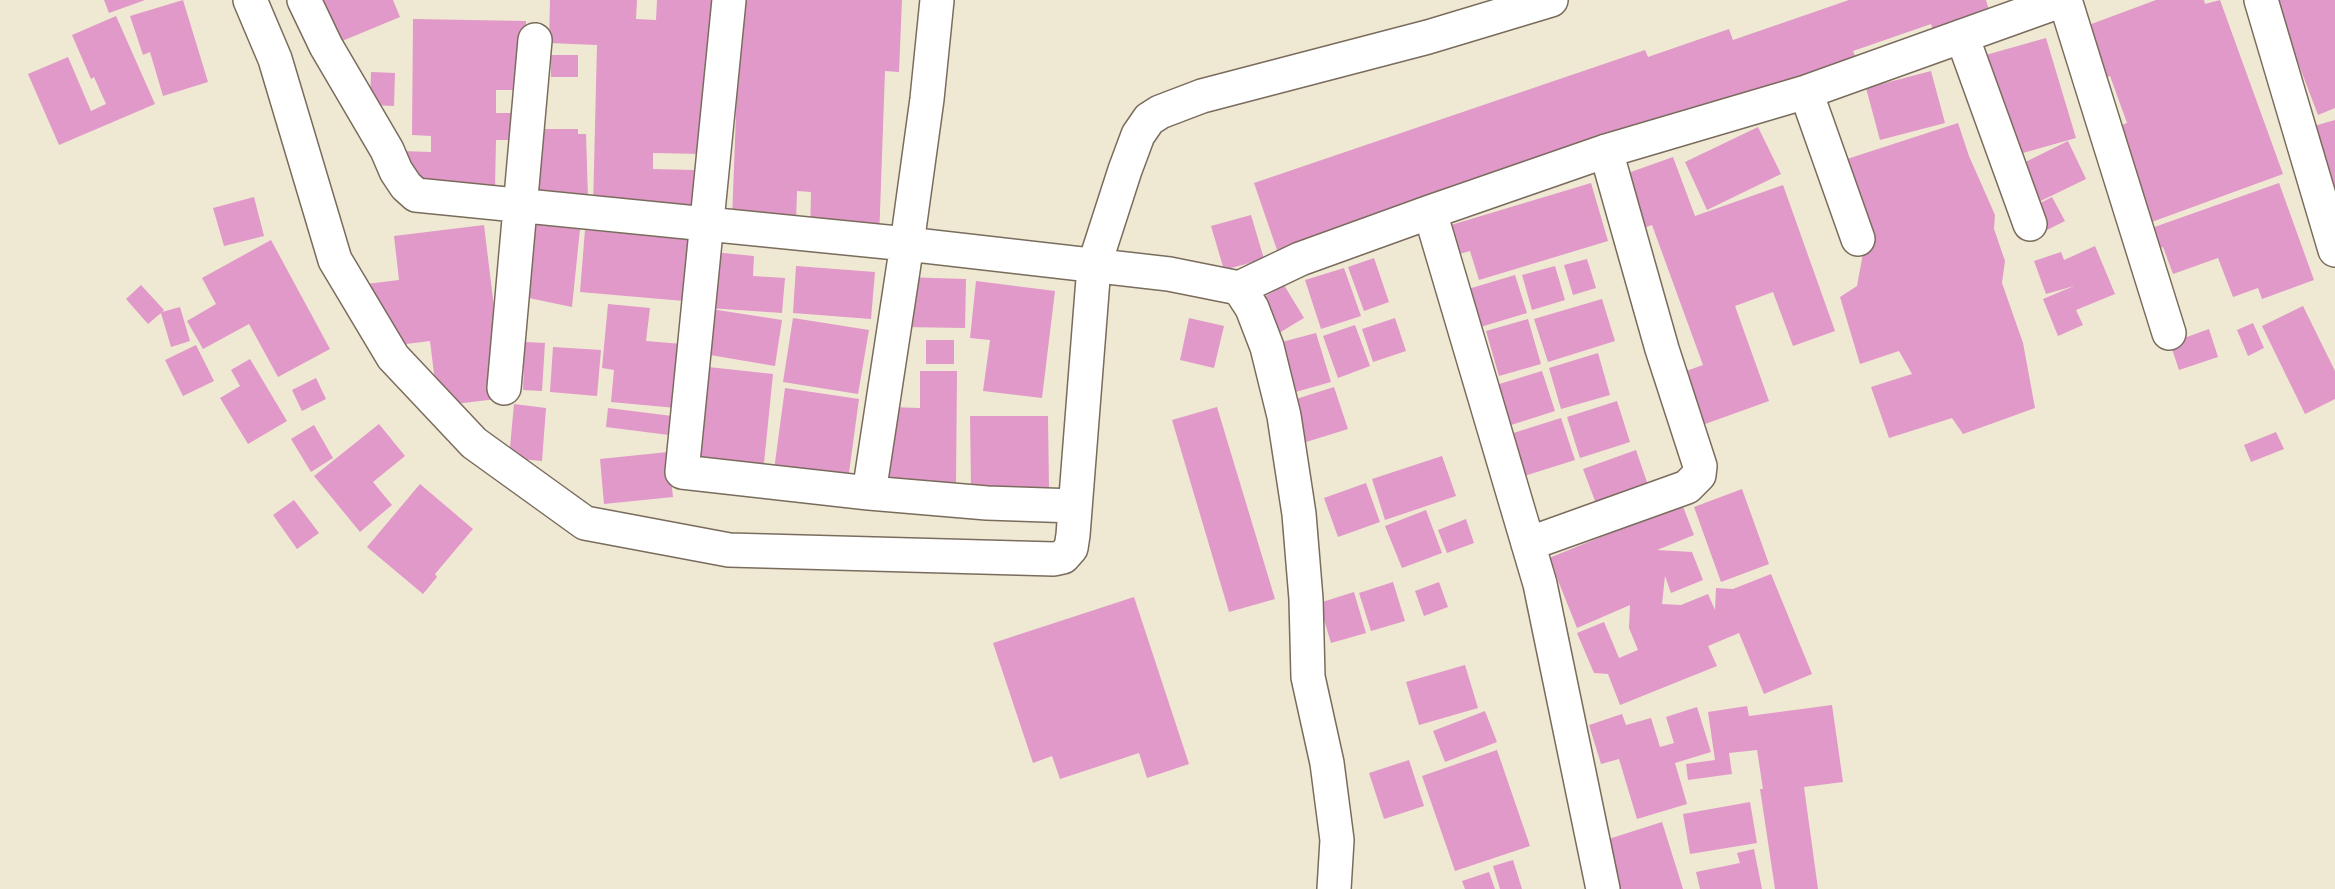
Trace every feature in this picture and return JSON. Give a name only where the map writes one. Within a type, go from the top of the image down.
[{"type":"street","points":[[250,0],[275,58],[335,260],[393,357],[474,443],[585,524],[729,550],[1054,559],[1063,557],[1071,548],[1094,266],[1138,135],[1149,119],[1160,112],[1202,96],[1428,37],[1551,0]]},
{"type":"street","points":[[304,0],[326,46],[406,186],[416,195],[907,244],[1169,274],[1239,288],[1300,259],[1430,212],[1606,151],[1806,92],[2064,0],[2169,333]]},
{"type":"street","points":[[729,0],[682,472],[869,494],[987,503],[1075,506]]},
{"type":"street","points":[[869,494],[927,99],[937,0]]},
{"type":"street","points":[[2260,0],[2335,250]]},
{"type":"street","points":[[1962,36],[2030,224]]},
{"type":"street","points":[[504,388],[535,40]]},
{"type":"street","points":[[1806,92],[1858,239]]},
{"type":"street","points":[[1528,544],[1688,487],[1699,475],[1700,466],[1662,349],[1606,151]]},
{"type":"street","points":[[1430,212],[1540,584],[1603,889]]},
{"type":"street","points":[[1239,288],[1252,308],[1267,347],[1284,416],[1299,514],[1306,598],[1308,677],[1327,763],[1337,840],[1334,889]]},
{"type":"building","points":[[104,0],[145,0],[109,13]]},
{"type":"building","points":[[183,0],[208,82],[163,96],[150,52],[143,55],[130,16]]},
{"type":"building","points":[[297,0],[393,0],[400,17],[318,51]]},
{"type":"building","points":[[550,0],[637,0],[636,19],[656,20],[657,0],[716,0],[703,154],[653,153],[653,169],[694,170],[693,212],[593,208],[597,45],[549,43]]},
{"type":"building","points":[[743,0],[902,0],[899,72],[885,71],[879,240],[810,238],[811,192],[797,191],[796,222],[732,219],[740,9]]},
{"type":"building","points":[[1849,0],[1986,0],[1992,20],[1936,39],[1931,24],[1853,51],[1857,61],[1460,188],[1277,250],[1254,183],[1645,50],[1648,57],[1729,29],[1733,40]]},
{"type":"building","points":[[2156,0],[2204,0],[2205,4],[2220,0],[2283,174],[2149,223],[2114,128],[2127,123],[2110,76],[2105,78],[2086,26]]},
{"type":"building","points":[[2246,0],[2335,0],[2335,108],[2318,115],[2297,60],[2281,66]]},
{"type":"building","points":[[116,16],[155,104],[59,145],[28,74],[68,57],[91,111],[106,104],[94,77],[91,79],[72,35]]},
{"type":"building","points":[[413,19],[526,21],[526,90],[496,90],[496,113],[520,113],[519,140],[496,140],[495,188],[402,187],[402,151],[431,152],[431,136],[412,135]]},
{"type":"building","points":[[2046,38],[2076,138],[1998,160],[1968,60]]},
{"type":"building","points":[[551,55],[578,55],[578,77],[551,77]]},
{"type":"building","points":[[1931,71],[1945,123],[1880,140],[1866,88]]},
{"type":"building","points":[[371,72],[395,73],[394,106],[370,105]]},
{"type":"building","points":[[2335,120],[2334,188],[2326,159],[2306,165],[2296,131]]},
{"type":"building","points":[[1958,123],[1969,156],[1995,215],[1994,229],[2005,261],[2002,283],[2023,343],[2035,408],[1963,434],[1952,418],[1889,438],[1871,387],[1912,374],[1899,351],[1860,364],[1840,297],[1857,286],[1864,248],[1841,161]]},
{"type":"building","points":[[1758,127],[1781,174],[1707,210],[1685,162]]},
{"type":"building","points":[[537,129],[578,129],[578,134],[586,134],[588,198],[539,199]]},
{"type":"building","points":[[2068,141],[2086,179],[2020,211],[2001,174]]},
{"type":"building","points":[[1673,157],[1695,216],[1783,185],[1835,331],[1793,346],[1773,292],[1735,306],[1769,401],[1694,428],[1675,375],[1703,365],[1652,225],[1633,232],[1614,178]]},
{"type":"building","points":[[1591,183],[1608,241],[1479,280],[1470,251],[1449,257],[1441,228]]},
{"type":"building","points":[[2279,183],[2314,280],[2262,299],[2258,288],[2233,297],[2218,258],[2173,274],[2163,247],[2134,258],[2126,237]]},
{"type":"building","points":[[254,197],[264,236],[224,246],[213,208]]},
{"type":"building","points":[[2052,197],[2065,221],[2033,237],[2021,213]]},
{"type":"building","points":[[1251,215],[1264,259],[1224,270],[1211,226]]},
{"type":"building","points":[[532,224],[580,229],[572,307],[524,297]]},
{"type":"building","points":[[484,225],[505,398],[438,406],[430,341],[374,348],[366,284],[399,280],[394,236]]},
{"type":"building","points":[[585,230],[689,239],[684,301],[580,292]]},
{"type":"building","points":[[271,240],[330,349],[278,377],[249,324],[203,349],[187,321],[216,304],[202,278]]},
{"type":"building","points":[[2095,246],[2115,294],[2076,310],[2083,325],[2058,336],[2043,299],[2074,286],[2046,294],[2034,261],[2061,252],[2064,260]]},
{"type":"building","points":[[713,252],[754,256],[753,276],[785,278],[782,313],[709,308]]},
{"type":"building","points":[[1374,258],[1389,302],[1364,311],[1348,267]]},
{"type":"building","points":[[1587,259],[1596,288],[1573,295],[1564,265]]},
{"type":"building","points":[[796,266],[875,272],[871,319],[793,313]]},
{"type":"building","points":[[1555,266],[1565,300],[1532,310],[1522,275]]},
{"type":"building","points":[[1344,268],[1361,316],[1321,329],[1305,280]]},
{"type":"building","points":[[1515,275],[1527,313],[1477,328],[1465,290]]},
{"type":"building","points":[[902,277],[966,279],[965,328],[901,327]]},
{"type":"building","points":[[976,281],[1055,291],[1042,398],[983,391],[990,340],[970,338]]},
{"type":"building","points":[[141,285],[164,310],[162,312],[180,307],[190,341],[171,347],[161,313],[148,324],[126,299]]},
{"type":"building","points":[[1284,285],[1304,318],[1279,333],[1259,300]]},
{"type":"building","points":[[1602,299],[1615,341],[1548,362],[1534,319]]},
{"type":"building","points":[[608,304],[650,308],[646,341],[682,344],[676,408],[611,402],[614,370],[602,368]]},
{"type":"building","points":[[2303,306],[2335,371],[2335,399],[2305,414],[2262,326]]},
{"type":"building","points":[[711,309],[782,320],[775,366],[704,354]]},
{"type":"building","points":[[793,318],[869,330],[858,394],[783,382]]},
{"type":"building","points":[[1189,318],[1224,326],[1214,368],[1180,360]]},
{"type":"building","points":[[1395,318],[1406,351],[1373,362],[1362,329]]},
{"type":"building","points":[[1528,319],[1541,364],[1499,376],[1486,331]]},
{"type":"building","points":[[2253,323],[2264,348],[2248,356],[2237,330]]},
{"type":"building","points":[[1355,325],[1370,366],[1338,378],[1323,336]]},
{"type":"building","points":[[2209,329],[2218,357],[2179,370],[2170,343]]},
{"type":"building","points":[[1316,333],[1331,382],[1292,393],[1278,343]]},
{"type":"building","points":[[926,340],[954,340],[954,364],[926,364]]},
{"type":"building","points":[[525,342],[545,343],[542,391],[523,390]]},
{"type":"building","points":[[196,345],[214,381],[183,396],[165,360]]},
{"type":"building","points":[[553,347],[601,350],[597,396],[550,392]]},
{"type":"building","points":[[1598,353],[1610,395],[1561,409],[1549,368]]},
{"type":"building","points":[[250,359],[287,421],[248,444],[220,398],[240,386],[231,370]]},
{"type":"building","points":[[699,366],[773,374],[763,473],[689,464]]},
{"type":"building","points":[[920,371],[957,371],[956,486],[888,485],[889,407],[920,408]]},
{"type":"building","points":[[1542,371],[1555,411],[1508,426],[1496,385]]},
{"type":"building","points":[[316,378],[326,399],[302,411],[292,390]]},
{"type":"building","points":[[1334,387],[1348,429],[1306,442],[1293,400]]},
{"type":"building","points":[[785,388],[859,399],[848,480],[774,470]]},
{"type":"building","points":[[1617,401],[1630,442],[1580,458],[1567,417]]},
{"type":"building","points":[[514,404],[546,408],[542,461],[509,458]]},
{"type":"building","points":[[1217,407],[1275,599],[1229,612],[1172,420]]},
{"type":"building","points":[[608,408],[672,416],[669,435],[606,427]]},
{"type":"building","points":[[970,416],[1048,416],[1049,489],[971,489]]},
{"type":"building","points":[[1561,418],[1575,460],[1521,477],[1507,435]]},
{"type":"building","points":[[379,424],[405,456],[373,482],[392,505],[360,532],[314,476]]},
{"type":"building","points":[[314,425],[333,458],[311,472],[291,439]]},
{"type":"building","points":[[2276,432],[2284,449],[2251,462],[2244,445]]},
{"type":"building","points":[[1636,450],[1650,491],[1598,509],[1583,469]]},
{"type":"building","points":[[668,452],[673,497],[604,504],[600,459]]},
{"type":"building","points":[[1442,456],[1456,496],[1385,520],[1372,479]]},
{"type":"building","points":[[1366,483],[1380,522],[1338,537],[1324,498]]},
{"type":"building","points":[[420,484],[473,529],[435,574],[437,577],[423,594],[367,547]]},
{"type":"building","points":[[1742,489],[1769,564],[1721,582],[1694,507]]},
{"type":"building","points":[[294,500],[319,533],[297,549],[273,515]]},
{"type":"building","points":[[1682,504],[1694,535],[1657,550],[1692,552],[1703,580],[1671,593],[1665,576],[1662,604],[1681,605],[1708,594],[1715,610],[1716,588],[1733,589],[1771,574],[1812,674],[1764,694],[1739,633],[1708,646],[1717,666],[1620,705],[1608,674],[1594,673],[1577,633],[1604,622],[1619,658],[1638,650],[1629,628],[1630,605],[1577,628],[1549,558]]},
{"type":"building","points":[[1426,510],[1442,553],[1402,568],[1385,526]]},
{"type":"building","points":[[1466,519],[1474,543],[1447,553],[1438,530]]},
{"type":"building","points":[[1393,582],[1405,621],[1371,631],[1359,593]]},
{"type":"building","points":[[1439,582],[1448,607],[1424,616],[1415,591]]},
{"type":"building","points":[[1354,592],[1366,633],[1331,643],[1319,603]]},
{"type":"building","points":[[1134,597],[1189,764],[1147,778],[1139,753],[1060,779],[1052,756],[1033,763],[993,643]]},
{"type":"building","points":[[1465,665],[1478,708],[1419,725],[1406,682]]},
{"type":"building","points":[[1832,705],[1843,782],[1804,787],[1818,889],[1775,889],[1760,789],[1763,789],[1757,750],[1729,753],[1732,774],[1688,780],[1686,764],[1715,760],[1708,712],[1747,706],[1749,716]]},
{"type":"building","points":[[1697,707],[1711,752],[1675,763],[1687,804],[1637,819],[1619,759],[1601,764],[1589,725],[1622,714],[1626,725],[1651,718],[1660,747],[1674,743],[1666,717]]},
{"type":"building","points":[[1485,711],[1497,742],[1445,762],[1433,731]]},
{"type":"building","points":[[1497,750],[1530,846],[1455,871],[1422,776]]},
{"type":"building","points":[[1409,760],[1424,806],[1384,819],[1369,773]]},
{"type":"building","points":[[1750,802],[1757,843],[1690,854],[1683,814]]},
{"type":"building","points":[[1662,822],[1683,889],[1610,889],[1596,843]]},
{"type":"building","points":[[1754,849],[1762,889],[1700,889],[1696,872],[1740,863],[1737,853]]},
{"type":"building","points":[[1513,860],[1522,889],[1500,889],[1493,866]]},
{"type":"building","points":[[1489,872],[1495,889],[1465,889],[1462,881]]}]
